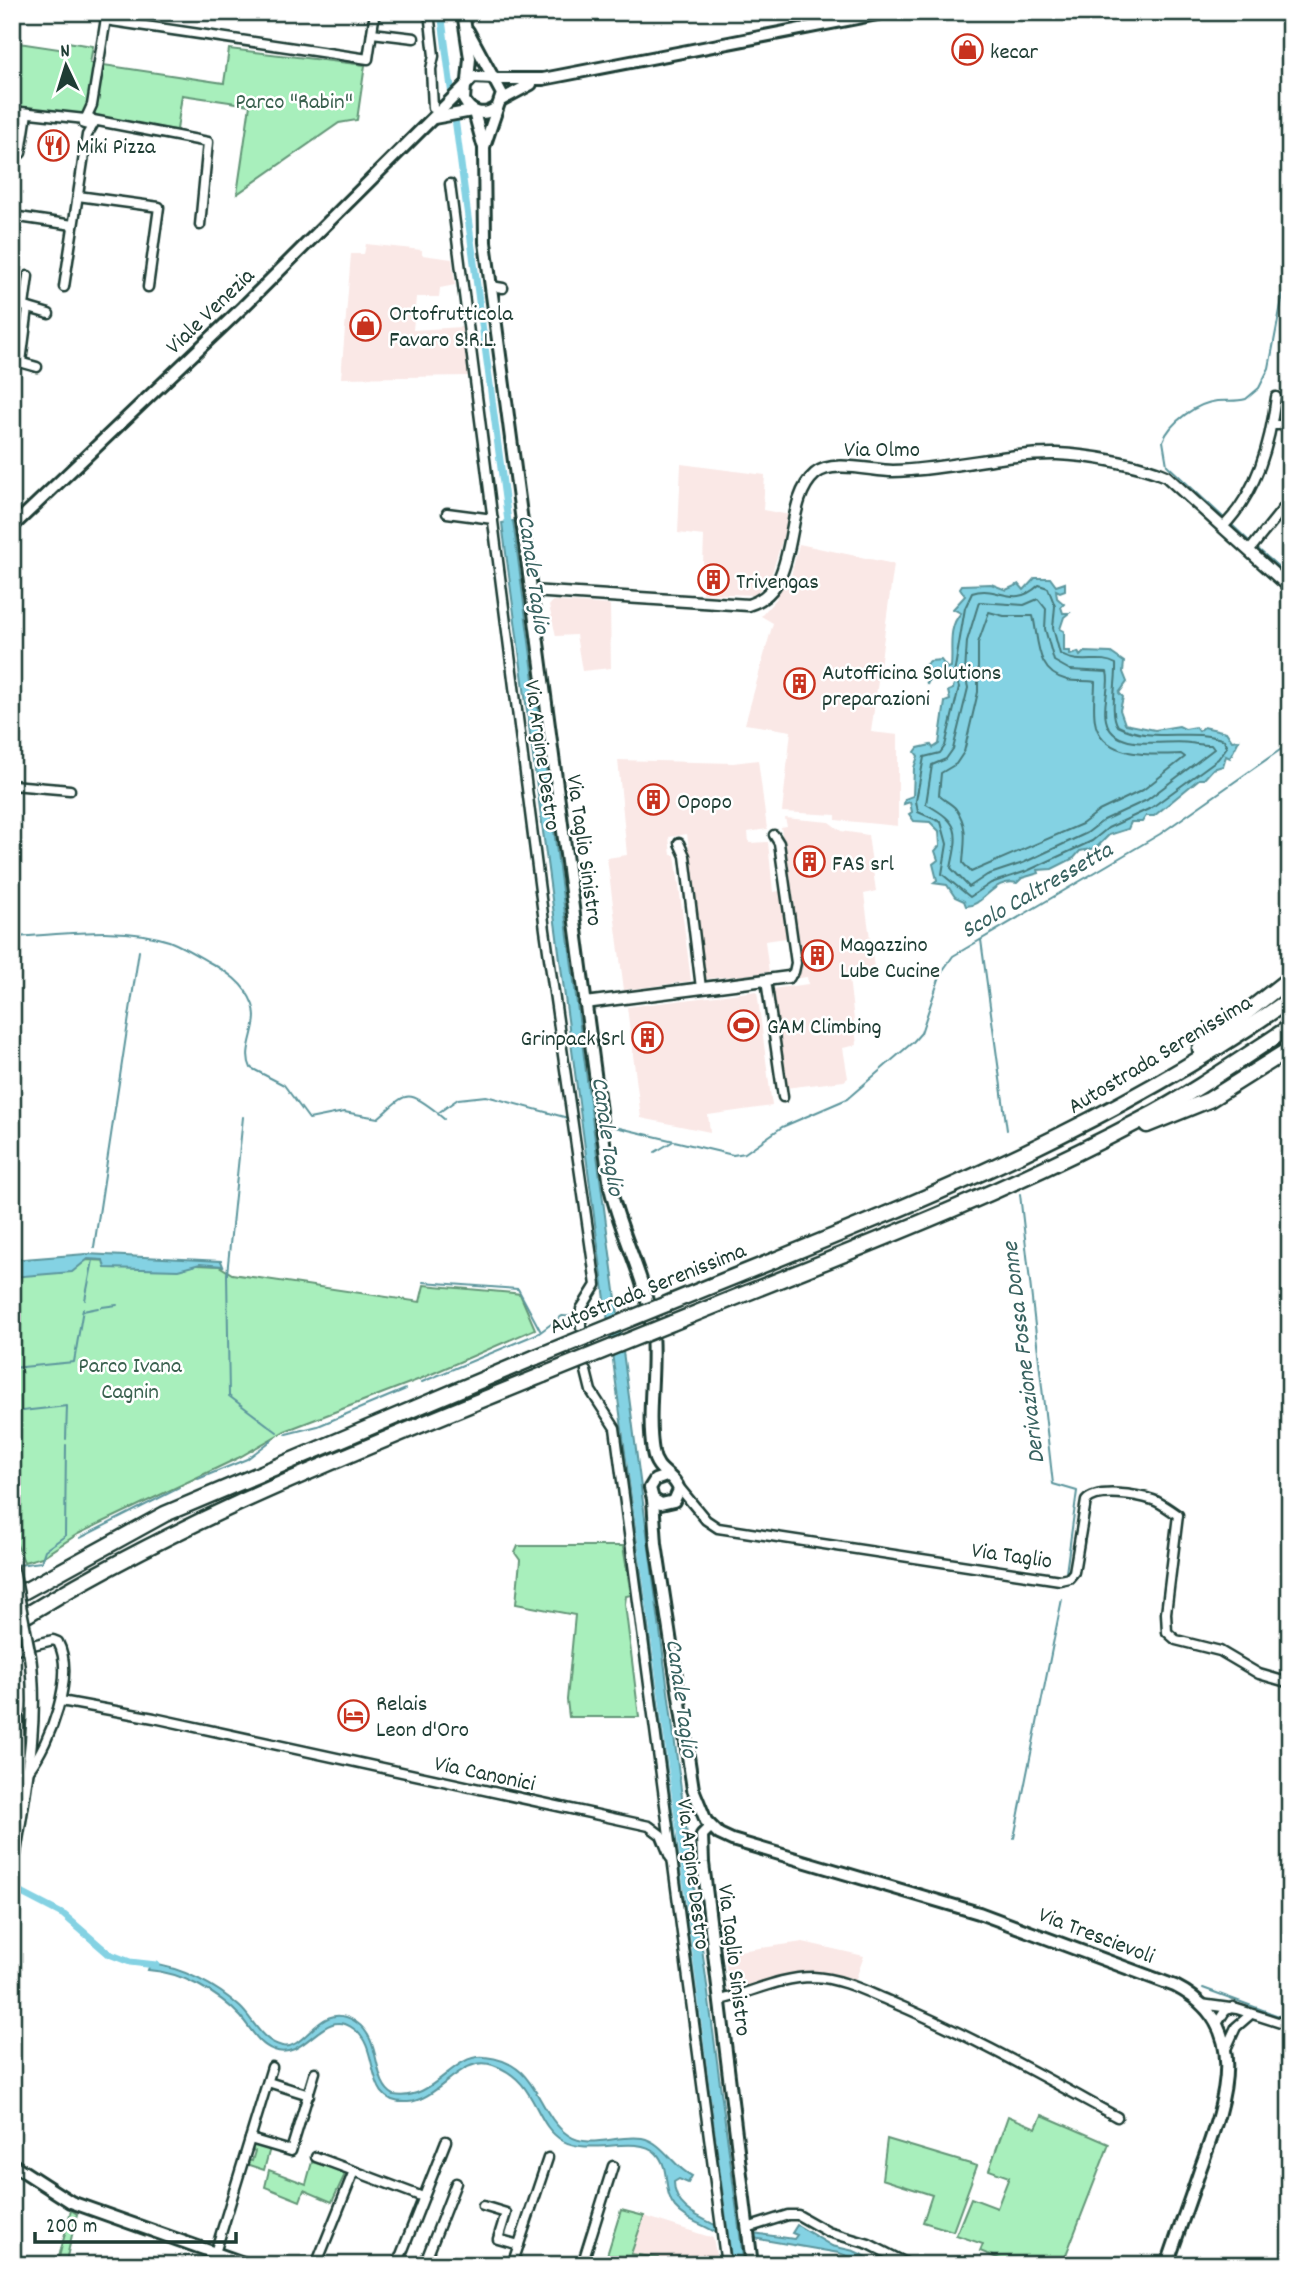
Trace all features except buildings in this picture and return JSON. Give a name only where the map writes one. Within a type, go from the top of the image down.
[{"type":"highway","points":[[1067,1134],[1178,1066],[1290,978]]},
{"type":"highway","name":"Autostrada Serenissima","points":[[12,1598],[165,1514],[536,1357],[933,1195],[1067,1134],[1196,1063],[1290,999]]},
{"type":"highway","name":"Autostrada Serenissima","points":[[12,1624],[109,1567],[203,1519],[346,1455],[975,1199],[1144,1119],[1290,1027]]},
{"type":"highway","points":[[975,1199],[1002,1191],[1209,1100],[1290,1049]]},
{"type":"main road","points":[[463,12],[467,30],[464,100],[470,111]]},
{"type":"main road","points":[[438,112],[470,111],[485,114],[518,88],[543,79],[888,12]]},
{"type":"main road","points":[[467,30],[501,89],[499,104]]},
{"type":"main road","points":[[464,86],[480,75],[493,78],[543,79]]},
{"type":"main road","name":"Viale Venezia","points":[[12,527],[262,288],[464,86]]},
{"type":"main road","name":"Via Taglio Sinistro","points":[[499,104],[484,147],[484,227],[491,286],[610,1187],[647,1298],[651,1323],[650,1414],[654,1459],[666,1476]]},
{"type":"main road","name":"Via Taglio Sinistro","points":[[470,111],[484,147]]},
{"type":"main road","name":"Via Taglio Sinistro","points":[[650,1414],[646,1442],[652,1484]]},
{"type":"main road","points":[[655,1532],[678,1486],[666,1476],[659,1477],[652,1484],[655,1532],[693,1789],[699,1812],[710,1827]]},
{"type":"main road","points":[[653,1499],[671,1502]]},
{"type":"main road","name":"Via Taglio Sinistro","points":[[710,1827],[702,1835],[702,1850],[752,2265]]},
{"type":"main road","name":"Via Trescievoli","points":[[710,1827],[719,1834],[749,1846],[1007,1922],[1175,1986],[1201,2004],[1216,2025],[1225,2051],[1227,2082],[1219,2119],[1167,2265]]},
{"type":"main road","points":[[12,2164],[71,2202],[242,2264]]},
{"type":"street","points":[[64,287],[106,16],[368,59],[375,12]]},
{"type":"street","points":[[429,12],[434,56],[431,69],[438,112]]},
{"type":"street","points":[[372,33],[414,38]]},
{"type":"street","points":[[12,111],[209,142],[200,225]]},
{"type":"street","points":[[12,152],[21,153],[27,113]]},
{"type":"street","name":"Via Argine Destro","points":[[450,184],[596,1285],[581,1309],[581,1327]]},
{"type":"street","points":[[78,196],[159,207],[148,287]]},
{"type":"street","points":[[12,216],[74,225]]},
{"type":"street","points":[[29,276],[17,361],[37,367]]},
{"type":"street","points":[[491,286],[503,288]]},
{"type":"street","points":[[12,303],[49,314]]},
{"type":"street","points":[[1226,524],[1260,468],[1272,425],[1276,397]]},
{"type":"street","points":[[1272,425],[1290,425]]},
{"type":"street","name":"Via Olmo","points":[[531,591],[730,606],[754,604],[769,594],[779,580],[807,484],[817,471],[833,467],[897,471],[1067,455],[1166,476],[1252,547],[1290,588]]},
{"type":"street","points":[[1252,547],[1290,500]]},
{"type":"street","points":[[447,513],[493,519]]},
{"type":"street","points":[[12,785],[70,790]]},
{"type":"street","points":[[585,1003],[789,977],[794,972],[796,963],[779,843],[774,835]]},
{"type":"street","points":[[679,844],[685,856],[701,988]]},
{"type":"street","points":[[766,980],[783,1097]]},
{"type":"street","name":"Via Argine Destro","points":[[586,1371],[591,1391],[615,1428],[726,2265]]},
{"type":"street","name":"Via Taglio","points":[[678,1486],[710,1525],[743,1534],[1060,1580],[1069,1578],[1074,1572],[1086,1501],[1090,1496],[1100,1494],[1154,1500],[1178,1515],[1166,1613],[1167,1632],[1176,1640],[1220,1651],[1259,1674],[1290,1683]]},
{"type":"street","name":"Via Taglio","points":[[671,1502],[697,1507]]},
{"type":"street","points":[[12,1565],[30,1656],[33,1693],[27,1773],[12,1873]]},
{"type":"street","points":[[12,1650],[48,1640],[58,1642],[62,1662],[61,1701],[44,1749],[27,1773]]},
{"type":"street","points":[[12,1687],[19,1721],[20,1821]]},
{"type":"street","name":"Via Canonici","points":[[61,1701],[154,1718],[649,1826],[662,1835],[674,1864]]},
{"type":"street","points":[[720,2000],[766,1984],[800,1978],[825,1978],[849,1984],[958,2032],[1117,2117]]},
{"type":"street","points":[[1201,2004],[1233,2007],[1290,2026]]},
{"type":"street","points":[[1216,2025],[1225,2011],[1233,2007]]},
{"type":"street","points":[[1225,2051],[1239,2023],[1251,2014]]},
{"type":"street","points":[[1216,2025],[1239,2023]]},
{"type":"street","points":[[215,2253],[272,2067]]},
{"type":"street","points":[[250,2139],[291,2151],[315,2072]]},
{"type":"street","points":[[268,2082],[309,2095]]},
{"type":"street","points":[[397,2265],[446,2141]]},
{"type":"street","points":[[316,2157],[423,2197]]},
{"type":"street","points":[[512,2265],[548,2158]]},
{"type":"street","points":[[582,2265],[613,2166]]},
{"type":"street","points":[[316,2265],[354,2171]]},
{"type":"street","points":[[424,2265],[456,2183]]},
{"type":"street","points":[[483,2206],[506,2213],[498,2239],[519,2245]]},
{"type":"street","points":[[747,2228],[788,2215],[799,2215],[828,2232],[869,2244],[910,2265]]},
{"type":"shaded area","points":[[366,244],[422,250],[422,255],[452,259],[455,285],[440,288],[439,297],[416,297],[413,330],[462,327],[469,376],[341,378],[351,254],[364,254]]},
{"type":"shaded area","points":[[681,464],[765,475],[763,510],[790,515],[771,576],[755,595],[702,593],[704,536],[678,533]]},
{"type":"shaded area","points":[[799,544],[894,564],[871,732],[898,735],[898,826],[836,820],[836,815],[782,812],[791,731],[745,724],[773,623],[761,616],[777,598],[784,583],[789,583]]},
{"type":"shaded area","points":[[553,601],[610,605],[611,668],[582,671],[576,635],[556,636],[549,606]]},
{"type":"shaded area","points":[[618,760],[733,763],[758,760],[767,829],[748,832],[749,843],[768,842],[773,892],[780,891],[786,938],[765,941],[769,972],[706,979],[687,834],[669,837],[671,855],[675,855],[691,981],[624,990],[607,858],[627,855]]},
{"type":"shaded area","points":[[785,818],[829,822],[841,831],[868,835],[876,891],[864,894],[875,975],[849,978],[857,1045],[843,1048],[848,1078],[844,1081],[785,1088],[772,989],[808,984],[807,977],[799,978],[781,827],[787,826]]},
{"type":"shaded area","points":[[757,991],[772,1106],[708,1115],[710,1132],[641,1118],[627,1007]]},
{"type":"shaded area","points":[[803,1942],[864,1956],[854,1984],[795,1976],[765,1981],[729,1994],[725,1953]]},
{"type":"shaded area","points":[[644,2216],[713,2238],[718,2265],[686,2265],[631,2254]]},
{"type":"green space","name":"Parco \"Rabin\"","points":[[12,42],[65,50],[67,42],[93,46],[90,63],[224,83],[229,49],[365,65],[357,120],[339,123],[237,194],[250,105],[182,95],[177,130],[12,106]]},
{"type":"green space","name":"Parco Ivana Cagnin","points":[[89,1260],[219,1266],[232,1274],[420,1302],[424,1285],[520,1294],[535,1329],[420,1379],[285,1431],[238,1458],[78,1534],[42,1557],[24,1562],[12,1533],[12,1266]]},
{"type":"green space","points":[[518,1546],[623,1546],[631,1595],[626,1596],[625,1604],[639,1717],[569,1717],[567,1700],[575,1615],[516,1604],[520,1560],[515,1553]]},
{"type":"green space","points":[[1042,2115],[1109,2144],[1062,2265],[1014,2265],[980,2251],[983,2244],[956,2235],[971,2198],[997,2208],[1009,2177],[989,2170],[1008,2116],[1036,2128]]},
{"type":"green space","points":[[887,2139],[977,2166],[953,2231],[923,2222],[932,2195],[882,2179]]},
{"type":"green space","points":[[252,2143],[270,2148],[264,2170],[246,2164],[247,2160],[252,2161],[255,2151],[250,2149]]},
{"type":"green space","points":[[312,2162],[346,2172],[332,2202],[304,2190],[300,2201],[265,2187],[269,2170],[306,2184]]},
{"type":"green space","points":[[71,2210],[77,2214],[65,2265],[57,2265]]},
{"type":"green space","points":[[621,2210],[644,2216],[631,2254],[659,2258],[659,2265],[604,2265]]},
{"type":"water","points":[[513,521],[744,2265],[732,2265],[502,523]]},
{"type":"water","points":[[1035,578],[1050,578],[1056,586],[1065,583],[1065,590],[1056,590],[1057,598],[1064,604],[1061,607],[1063,613],[1069,613],[1064,617],[1060,629],[1064,631],[1064,651],[1070,651],[1070,655],[1078,652],[1080,656],[1084,652],[1111,653],[1124,662],[1123,672],[1127,682],[1119,693],[1123,697],[1120,710],[1125,724],[1155,730],[1179,726],[1185,729],[1196,727],[1199,731],[1204,727],[1226,732],[1232,741],[1239,740],[1230,758],[1226,756],[1223,766],[1213,769],[1204,779],[1199,779],[1154,816],[1146,816],[1142,822],[1131,822],[1128,829],[1109,835],[1096,848],[1080,851],[1074,858],[1052,869],[1038,870],[1039,873],[1022,878],[1017,883],[1002,884],[978,902],[966,906],[964,901],[955,897],[947,885],[933,883],[937,880],[933,864],[938,860],[935,851],[940,845],[939,831],[930,822],[914,821],[909,814],[912,812],[910,802],[904,804],[905,799],[913,796],[914,768],[918,756],[915,752],[918,748],[931,745],[933,748],[939,744],[945,702],[950,700],[948,691],[953,689],[954,683],[947,674],[936,673],[936,679],[931,675],[927,685],[925,665],[930,661],[941,660],[947,668],[951,667],[952,632],[961,613],[953,609],[965,596],[960,588],[962,585],[991,584],[1006,590],[1019,584],[1024,590]]},
{"type":"water","points":[[86,1254],[221,1261],[223,1266],[200,1264],[178,1270],[105,1268],[103,1260],[88,1259],[72,1272],[12,1277],[12,1260]]},
{"type":"water","points":[[150,1964],[186,1973],[220,1991],[245,2012],[269,2040],[282,2046],[291,2046],[333,2016],[343,2016],[356,2022],[370,2039],[382,2081],[394,2095],[408,2095],[420,2091],[462,2062],[473,2058],[485,2057],[503,2061],[526,2078],[557,2125],[568,2135],[585,2141],[633,2137],[656,2144],[692,2176],[688,2183],[679,2179],[674,2182],[678,2199],[689,2210],[719,2227],[718,2234],[690,2219],[675,2207],[671,2201],[661,2159],[656,2153],[637,2145],[586,2147],[563,2141],[545,2124],[527,2091],[508,2072],[481,2063],[460,2071],[419,2099],[408,2102],[394,2101],[384,2095],[378,2085],[368,2049],[354,2029],[343,2024],[333,2024],[296,2048],[285,2052],[274,2050],[260,2041],[232,2008],[211,1992],[186,1979],[148,1970]]},
{"type":"water","points":[[797,2225],[832,2246],[854,2251],[884,2265],[872,2265],[839,2253],[753,2238],[753,2233],[794,2239],[797,2235],[792,2233]]},
{"type":"waterway","name":"Canale Taglio","points":[[441,12],[509,529]]},
{"type":"waterway","points":[[1224,518],[1167,465],[1163,441],[1178,421],[1201,405],[1246,399],[1259,388],[1269,368],[1290,257]]},
{"type":"waterway","points":[[1231,524],[1250,542]]},
{"type":"waterway","points":[[1257,548],[1290,577]]},
{"type":"waterway","name":"Scolo Caltressetta","points":[[607,1125],[733,1155],[745,1153],[782,1127],[847,1099],[921,1033],[941,973],[953,956],[1160,834],[1290,743]]},
{"type":"waterway","name":"Scolo Caltressetta","points":[[12,937],[91,932],[151,936],[179,945],[221,969],[240,984],[253,1005],[255,1021],[248,1053],[251,1068],[284,1085],[309,1119],[344,1112],[378,1118],[406,1097],[419,1100],[438,1113],[458,1099],[486,1096],[568,1118]]},
{"type":"waterway","name":"Derivazione Fossa Donne","points":[[981,940],[1007,1130]]},
{"type":"waterway","points":[[94,1247],[139,951]]},
{"type":"waterway","points":[[438,1114],[444,1119]]},
{"type":"waterway","points":[[243,1117],[227,1274],[229,1396],[277,1432]]},
{"type":"waterway","points":[[655,1152],[672,1142]]},
{"type":"waterway","name":"Derivazione Fossa Donne","points":[[1020,1194],[1053,1484],[1077,1491],[1066,1573]]},
{"type":"waterway","points":[[85,1300],[93,1260]]},
{"type":"waterway","points":[[423,1282],[518,1289],[540,1330]]},
{"type":"waterway","points":[[102,1307],[117,1305]]},
{"type":"waterway","points":[[83,1311],[98,1308]]},
{"type":"waterway","points":[[12,1368],[74,1362],[83,1309]]},
{"type":"waterway","points":[[422,1382],[539,1333],[562,1316],[576,1317]]},
{"type":"waterway","points":[[286,1434],[318,1426],[406,1389]]},
{"type":"waterway","points":[[22,1411],[67,1406],[66,1439]]},
{"type":"waterway","points":[[198,1479],[247,1459],[272,1440]]},
{"type":"waterway","points":[[18,1565],[41,1562],[45,1550],[65,1536],[66,1445]]},
{"type":"waterway","points":[[80,1538],[179,1488]]},
{"type":"waterway","name":"Derivazione Fossa Donne","points":[[1014,1838],[1062,1599]]},
{"type":"waterway","points":[[12,1888],[64,1915],[109,1954],[130,1962],[156,1965]]},
{"type":"waterway","name":"Derivazione Fossa Donne","points":[[1203,1988],[1290,2020]]},
{"type":"place","name":"kecar","points":[[967,50]]},
{"type":"place","name":"Miki Pizza","points":[[53,145]]},
{"type":"place","name":"Ortofrutticola Favaro S.R.L.","points":[[366,325]]},
{"type":"place","name":"Trivengas","points":[[713,580]]},
{"type":"place","name":"Autofficina Solutions preparazioni","points":[[799,684]]},
{"type":"place","name":"Opopo","points":[[654,800]]},
{"type":"place","name":"FAS srl","points":[[809,862]]},
{"type":"place","name":"Magazzino Lube Cucine","points":[[817,956]]},
{"type":"place","name":"GAM Climbing","points":[[744,1025]]},
{"type":"place","name":"Grinpack Srl","points":[[648,1037]]},
{"type":"place","name":"Relais Leon d'Oro","points":[[353,1715]]}]
